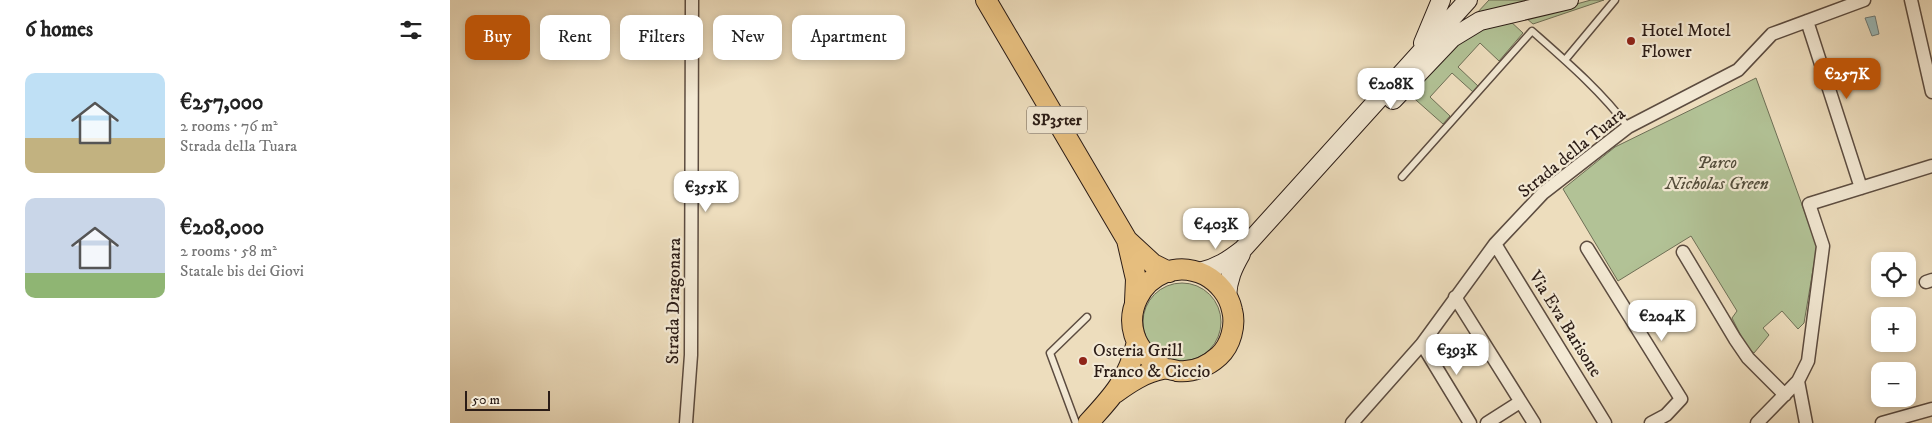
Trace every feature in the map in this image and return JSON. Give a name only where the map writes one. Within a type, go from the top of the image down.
[{"type":"main road","name":"SP35ter","points":[[986,0],[1127,240],[1153,264],[1169,272]]},
{"type":"main road","points":[[1418,56],[1441,0]]},
{"type":"main road","points":[[1199,272],[1210,278],[1227,296],[1232,310],[1233,326],[1229,341],[1221,354],[1209,364],[1195,370],[1179,372],[1164,368],[1153,362],[1144,353],[1132,330],[1134,304],[1142,290],[1154,278],[1169,272],[1212,270],[1225,264],[1244,249],[1468,0]]},
{"type":"main road","points":[[1340,142],[1379,115],[1452,38],[1480,20],[1569,0]]},
{"type":"main road","name":"SP35ter","points":[[1127,240],[1136,279],[1134,304]]},
{"type":"main road","points":[[1227,296],[1230,275],[1244,249]]},
{"type":"main road","points":[[1088,423],[1115,393],[1126,374],[1137,342]]},
{"type":"main road","points":[[1115,393],[1131,382],[1164,368]]},
{"type":"street","name":"Strada Dragonara","points":[[686,423],[692,355],[692,0]]},
{"type":"street","name":"Strada della Tuara","points":[[1352,423],[1364,418],[1422,344],[1495,244],[1543,193],[1628,127],[1738,70],[1772,34],[1864,0]]},
{"type":"street","points":[[1911,0],[1932,92]]},
{"type":"street","points":[[1807,21],[1861,188]]},
{"type":"street","points":[[1757,423],[1798,381],[1808,361],[1823,246],[1809,204],[1932,166]]},
{"type":"street","name":"Via Eva Barisone","points":[[1495,244],[1605,423]]},
{"type":"street","points":[[1587,248],[1681,399],[1666,415],[1651,423]]},
{"type":"street","points":[[1683,252],[1748,358],[1785,394]]},
{"type":"street","points":[[1455,297],[1534,423]]},
{"type":"street","points":[[1422,344],[1470,423]]},
{"type":"street","points":[[1798,381],[1806,423]]},
{"type":"street","points":[[1487,423],[1520,402]]},
{"type":"street","points":[[1882,423],[1932,409]]},
{"type":"lane","points":[[1565,60],[1615,0]]},
{"type":"lane","points":[[1402,176],[1532,31],[1612,106],[1628,127]]},
{"type":"lane","points":[[1076,423],[1050,353],[1087,318]]},
{"type":"green space","points":[[1489,0],[1544,0],[1476,14]]},
{"type":"green space","points":[[1591,0],[1604,0],[1533,24],[1526,18]]},
{"type":"green space","points":[[1509,20],[1523,33],[1499,61],[1480,43],[1458,67],[1478,86],[1473,92],[1452,73],[1430,97],[1450,116],[1443,124],[1408,93],[1460,36]]},
{"type":"green space","name":"Parco Nicholas Green","points":[[1756,78],[1817,246],[1804,323],[1798,329],[1782,311],[1763,328],[1769,335],[1754,353],[1747,348],[1732,318],[1737,311],[1691,236],[1618,281],[1563,189],[1615,147]]},
{"type":"green space","points":[[1182,283],[1197,286],[1214,300],[1218,307],[1221,322],[1218,337],[1204,354],[1197,358],[1182,361],[1167,358],[1150,344],[1146,337],[1143,322],[1146,307],[1160,290],[1167,286]]},
{"type":"water","points":[[1875,16],[1879,34],[1872,36],[1865,18]]},
{"type":"place","name":"Hotel Motel Flower","points":[[1631,41]]},
{"type":"place","name":"Osteria Grill Franco & Ciccio","points":[[1083,361]]}]
